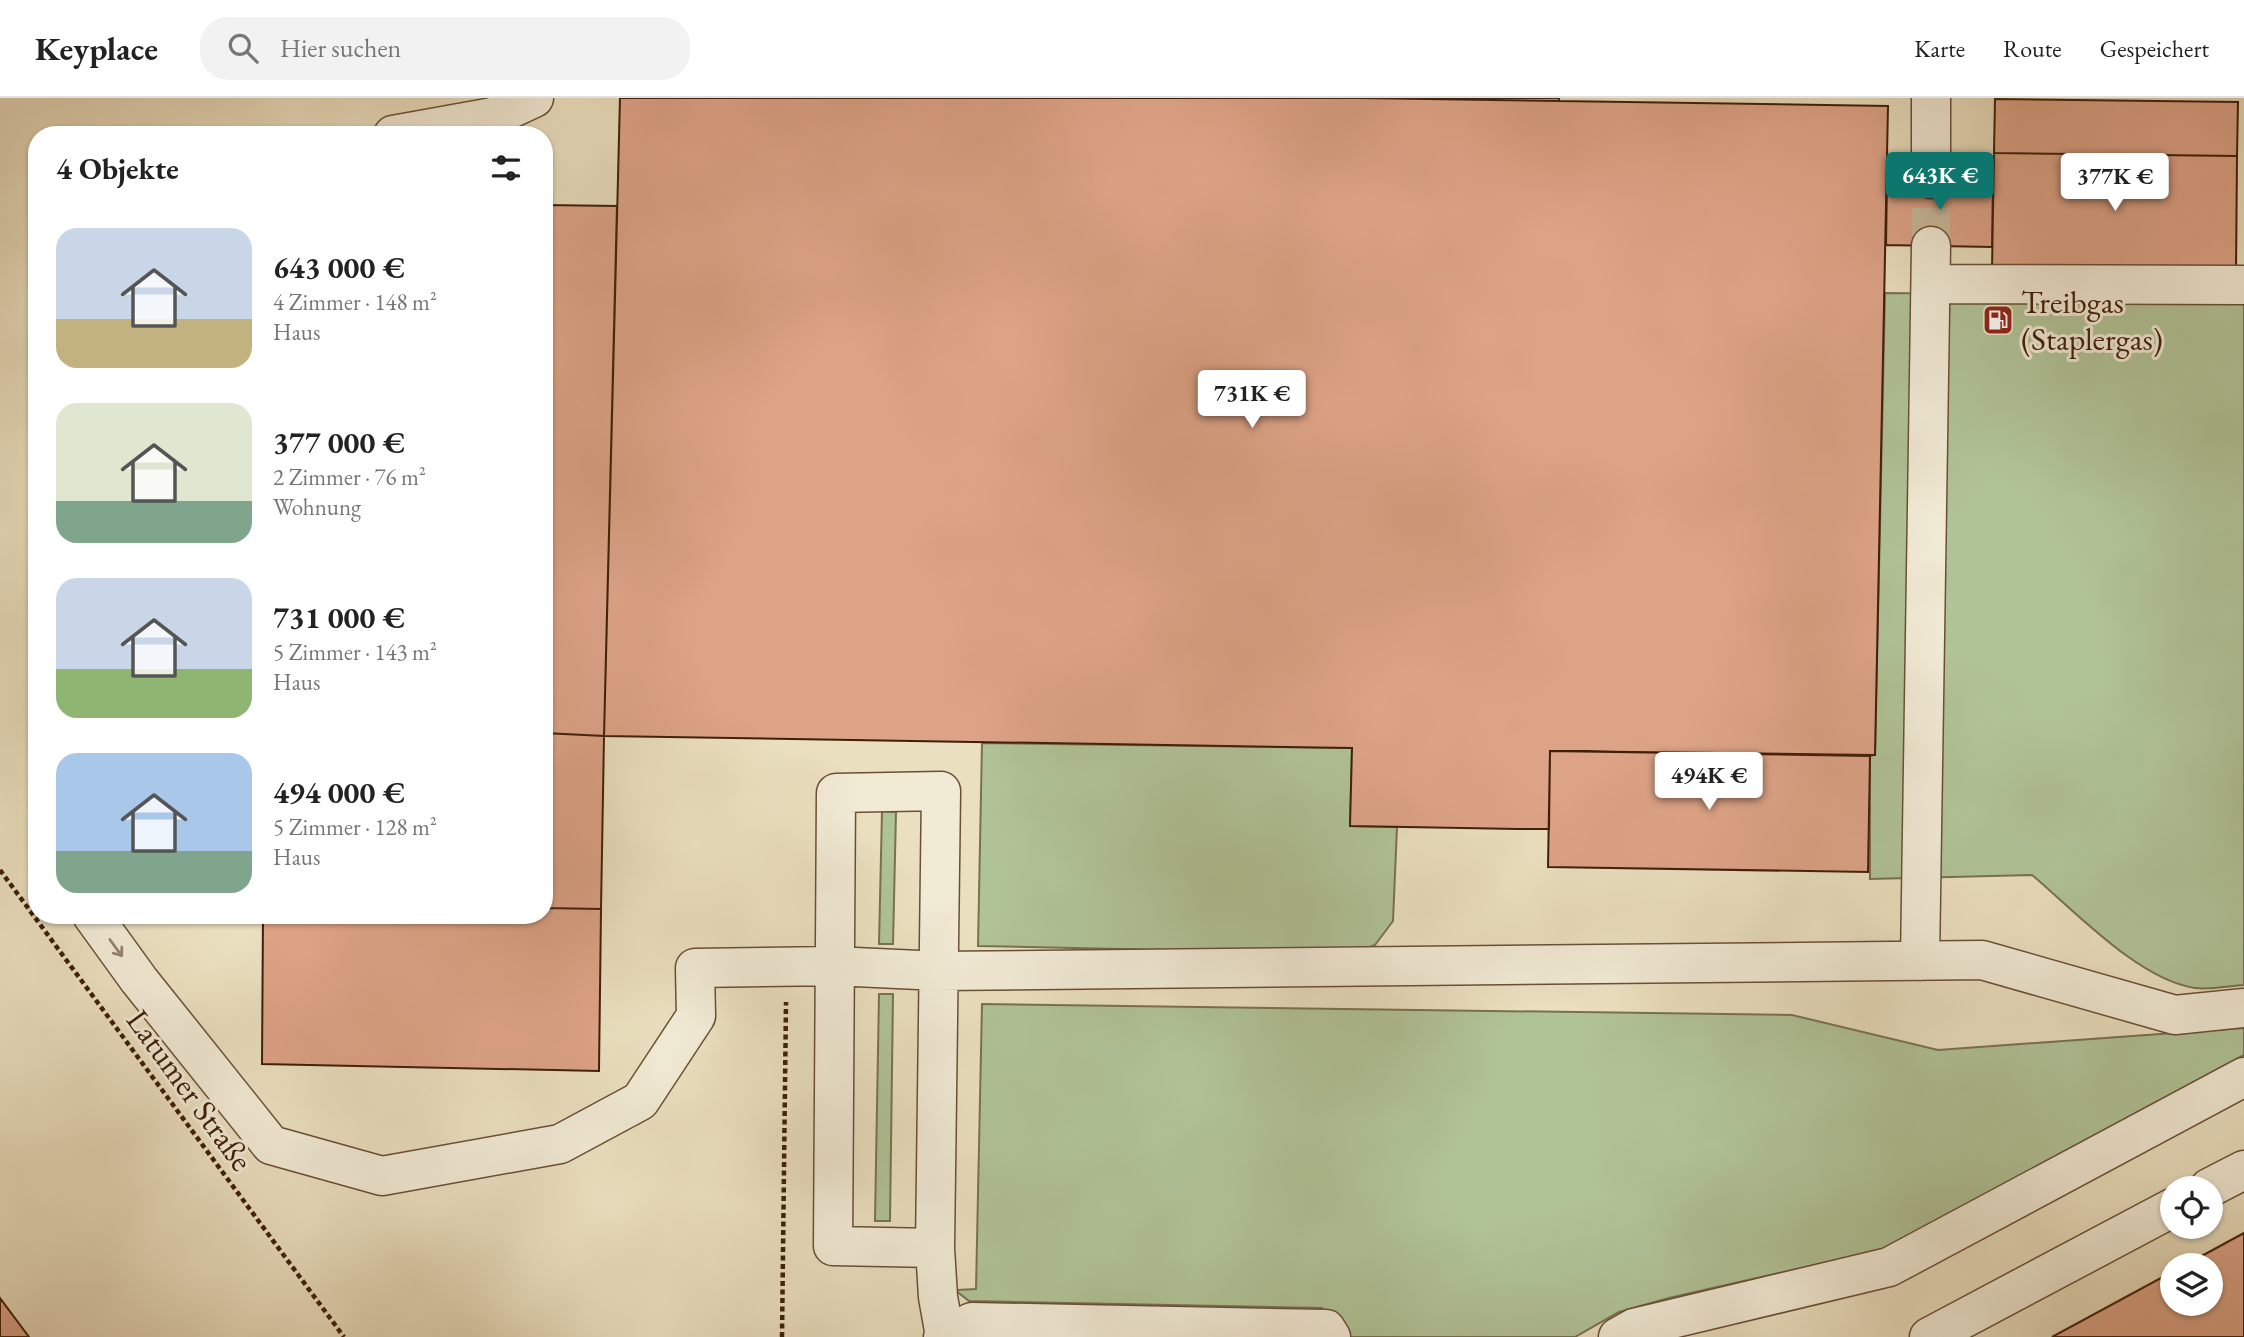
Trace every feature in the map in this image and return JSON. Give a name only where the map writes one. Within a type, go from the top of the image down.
[{"type":"lane","points":[[443,126],[493,117],[534,98]]},
{"type":"lane","points":[[1931,98],[1931,179]]},
{"type":"lane","points":[[1920,961],[1931,246]]},
{"type":"lane","points":[[1931,284],[2244,285]]},
{"type":"lane","points":[[935,1248],[832,1246],[836,793],[941,791],[935,1248],[944,1336],[972,1322],[1326,1329],[1331,1337]]},
{"type":"lane","points":[[99,924],[139,980],[271,1145],[382,1176],[560,1144],[640,1101],[696,1016],[695,968],[834,966],[940,971],[1982,960],[2175,1014],[2244,1008]]},
{"type":"lane","points":[[1618,1337],[1634,1328],[1889,1267],[2244,1077]]},
{"type":"lane","points":[[2223,1181],[2244,1170]]},
{"type":"lane","points":[[1929,1337],[2160,1214]]},
{"type":"path","name":"Latumer Straße","points":[[0,870],[28,908]]},
{"type":"path","name":"Latumer Straße","points":[[40,924],[344,1337]]},
{"type":"path","points":[[782,1337],[786,998]]},
{"type":"green space","points":[[1885,293],[2244,297],[2244,985],[2195,988],[2152,972],[2109,942],[2032,875],[1870,879],[1870,756],[1875,755]]},
{"type":"green space","points":[[982,743],[1352,748],[1350,826],[1397,827],[1393,921],[1375,945],[1350,954],[978,946]]},
{"type":"green space","points":[[882,811],[896,812],[893,944],[879,944]]},
{"type":"green space","points":[[879,994],[893,994],[890,1221],[875,1221]]},
{"type":"green space","points":[[982,1004],[1792,1015],[1938,1050],[2244,1028],[2244,1055],[1881,1250],[1669,1298],[1619,1312],[1575,1337],[1340,1337],[1322,1308],[969,1301],[955,1290],[976,1289]]},
{"type":"building","points":[[620,98],[1359,98],[1888,106],[1875,755],[1550,751],[1549,829],[1518,829],[1350,826],[1352,748],[604,736]]},
{"type":"building","points":[[1363,98],[1559,98],[1559,101]]},
{"type":"building","points":[[1995,99],[2238,102],[2237,156],[1994,153]]},
{"type":"building","points":[[1994,153],[2237,156],[2236,273],[1992,269]]},
{"type":"building","points":[[1887,178],[1993,180],[1992,247],[1886,245]]},
{"type":"building","points":[[553,205],[617,206],[604,736],[553,733]]},
{"type":"building","points":[[553,733],[604,736],[601,909],[553,908]]},
{"type":"building","points":[[1550,751],[1870,756],[1868,872],[1548,867]]},
{"type":"building","points":[[553,908],[601,909],[599,1071],[262,1064],[263,924],[553,924]]},
{"type":"building","points":[[2244,1233],[2244,1337],[2052,1337],[2160,1278],[2160,1316],[2223,1316],[2223,1253],[2207,1253]]},
{"type":"building","points":[[0,1298],[29,1337],[0,1337]]},
{"type":"tunnel","points":[[1931,179],[1931,246]]},
{"type":"place","name":"Treibgas (Staplergas)","points":[[1998,320]]}]
